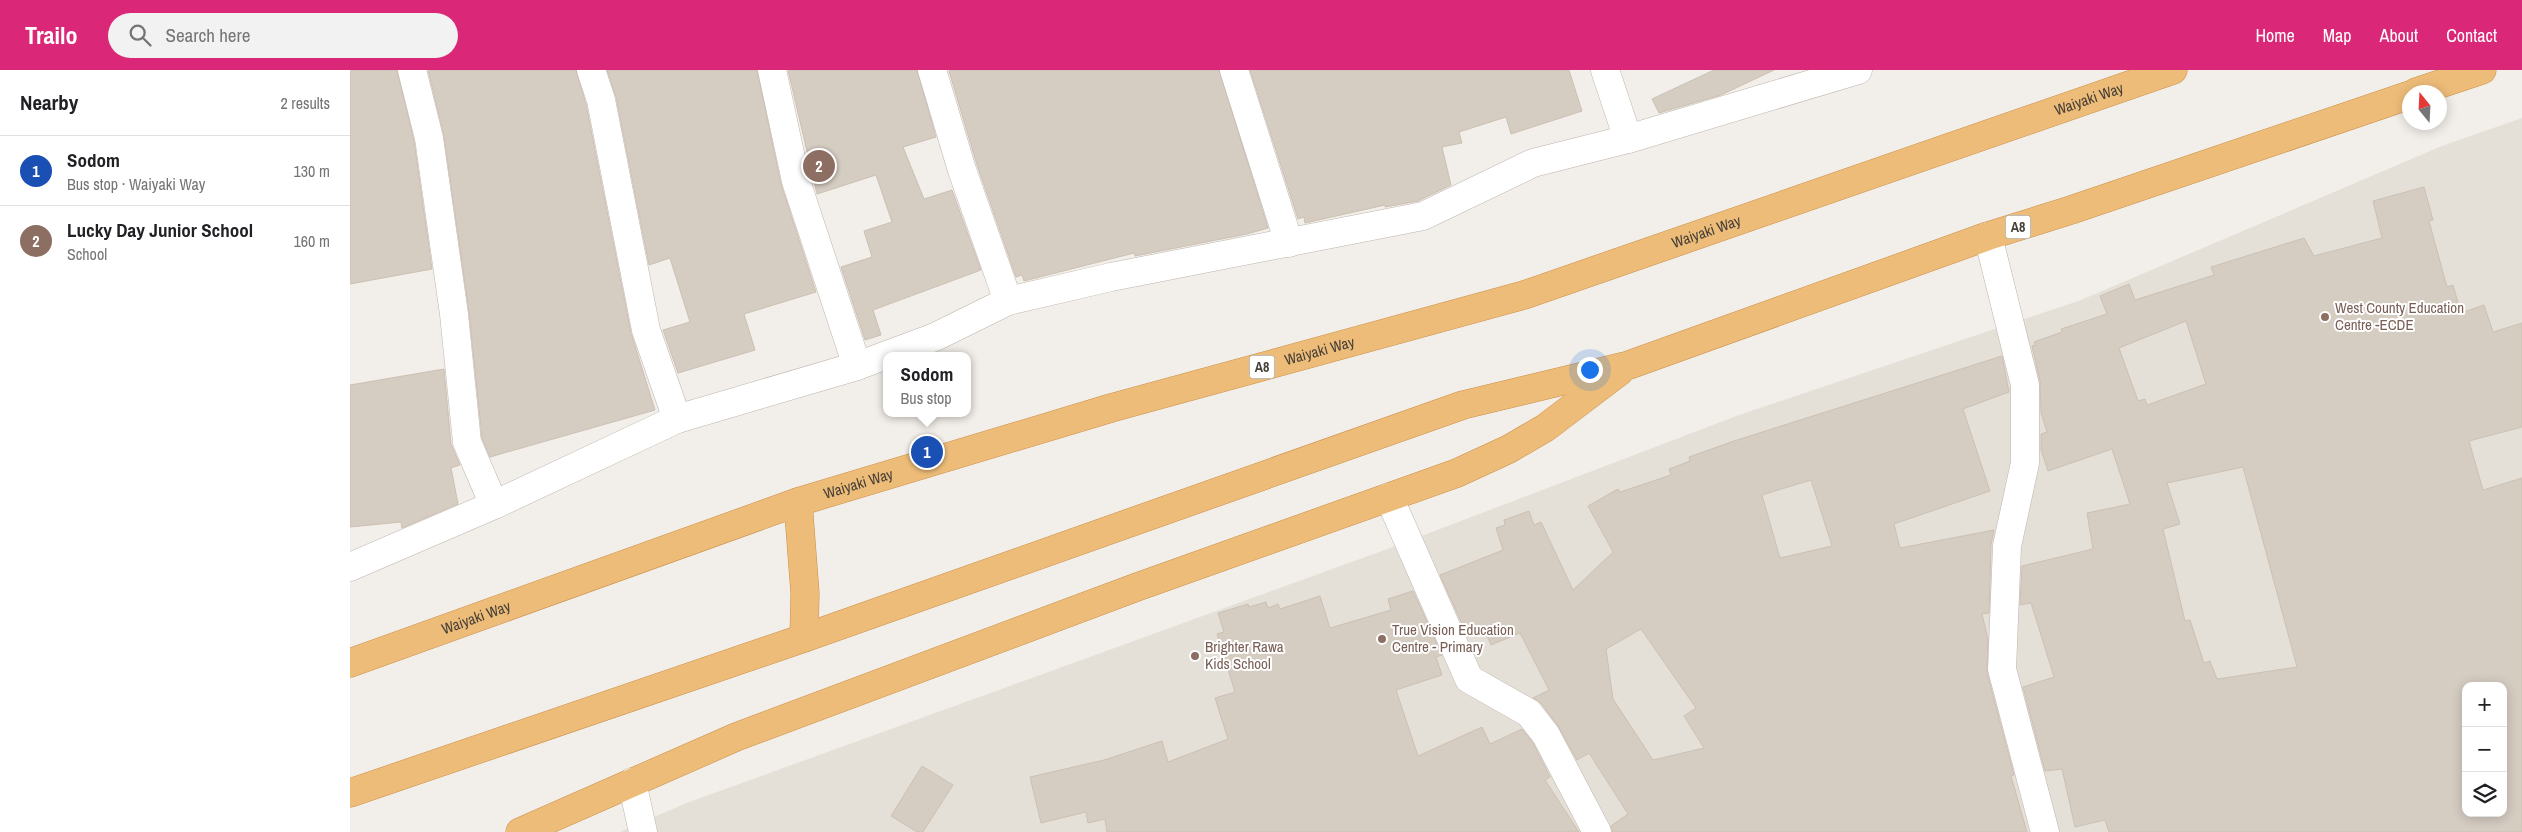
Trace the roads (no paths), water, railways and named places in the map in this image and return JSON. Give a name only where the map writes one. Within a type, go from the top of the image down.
[{"type":"highway","name":"Waiyaki Way","points":[[350,663],[798,502],[1111,408],[1524,295],[2173,70]]},
{"type":"highway","points":[[2437,85],[2482,70]]},
{"type":"highway","name":"A8","points":[[350,793],[804,638],[1463,405],[1629,366],[1988,236],[2071,210],[2402,98]]},
{"type":"highway","name":"A8","points":[[520,832],[736,737],[1137,587],[1457,473],[1509,449],[1545,428],[1629,366]]},
{"type":"highway","points":[[798,502],[805,593],[804,638]]},
{"type":"street","points":[[412,70],[430,138],[452,304],[467,442],[494,505]]},
{"type":"street","points":[[591,70],[600,100],[646,330],[676,419]]},
{"type":"street","points":[[772,70],[796,181],[858,366]]},
{"type":"street","points":[[932,70],[962,170],[1008,301]]},
{"type":"street","points":[[1234,70],[1289,243]]},
{"type":"street","points":[[1605,70],[1628,139]]},
{"type":"street","points":[[896,352],[936,337],[1008,301],[1111,278],[1423,216],[1533,163],[1628,139],[1858,70]]},
{"type":"street","points":[[1988,236],[2025,385],[2025,463],[2007,546],[2002,669],[2044,832]]},
{"type":"street","points":[[350,567],[494,505],[676,419],[858,366],[883,357]]},
{"type":"street","points":[[1389,497],[1469,679],[1529,713],[1546,736],[1596,832]]},
{"type":"street","points":[[632,782],[643,832]]},
{"type":"place","name":"Lucky Day Junior School","points":[[819,166]]},
{"type":"place","name":"West County Education Centre -ECDE","points":[[2325,317]]},
{"type":"place","name":"Sodom","points":[[927,452]]},
{"type":"place","name":"True Vision Education Centre - Primary","points":[[1382,639]]},
{"type":"place","name":"Brighter Rawa Kids School","points":[[1195,656]]}]
